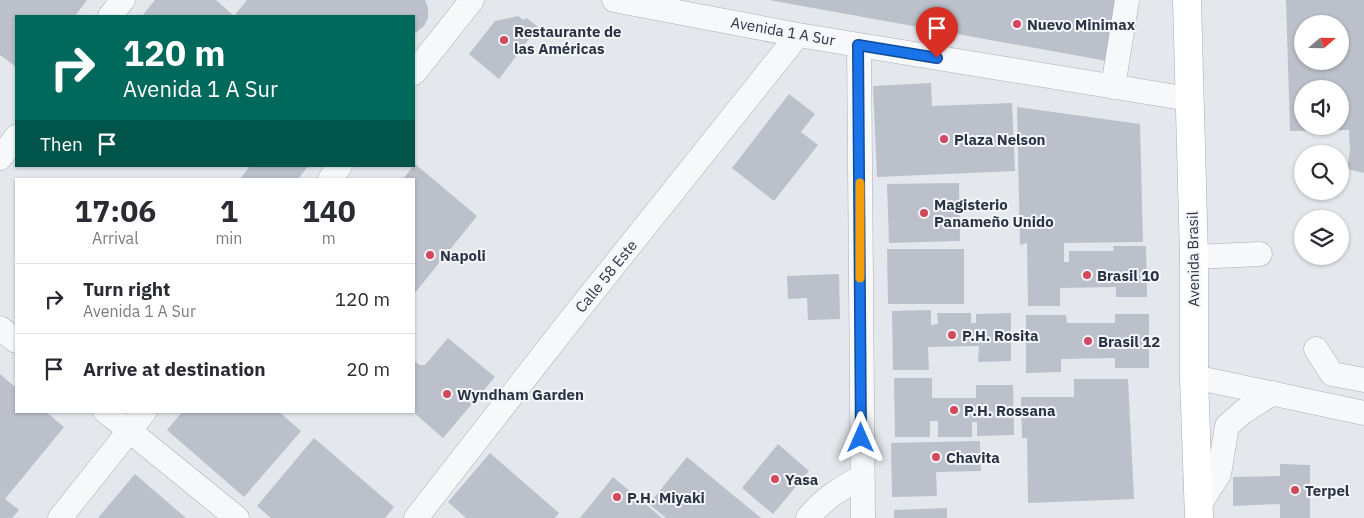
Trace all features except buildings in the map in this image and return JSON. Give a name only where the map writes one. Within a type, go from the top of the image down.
[{"type":"main road","name":"Avenida Brasil","points":[[1187,0],[1198,512]]},
{"type":"street","points":[[111,15],[123,0]]},
{"type":"street","points":[[415,72],[472,0]]},
{"type":"street","name":"Avenida 1 A Sur","points":[[614,0],[798,35],[1189,99]]},
{"type":"street","points":[[1113,87],[1127,0]]},
{"type":"street","name":"Calle 58 Este","points":[[416,518],[578,310],[798,35]]},
{"type":"street","points":[[858,45],[862,518]]},
{"type":"street","points":[[0,158],[15,138]]},
{"type":"street","points":[[331,178],[339,167]]},
{"type":"street","points":[[1194,257],[1260,254]]},
{"type":"street","points":[[0,328],[15,339]]},
{"type":"street","points":[[1316,349],[1332,374],[1364,380]]},
{"type":"street","points":[[1194,377],[1364,413]]},
{"type":"street","points":[[1198,512],[1220,474],[1227,426],[1243,412],[1273,393]]},
{"type":"street","points":[[108,413],[237,518]]},
{"type":"street","points":[[60,518],[143,413]]},
{"type":"street","points":[[808,518],[818,506],[835,492],[862,477]]},
{"type":"slow traffic","points":[[860,183],[860,278]]},
{"type":"place","name":"Nuevo Minimax","points":[[1017,24]]},
{"type":"place","name":"Restaurante de las Américas","points":[[504,40]]},
{"type":"place","name":"Plaza Nelson","points":[[944,139]]},
{"type":"place","name":"Magisterio Panameño Unido","points":[[924,213]]},
{"type":"place","name":"Napoli","points":[[430,255]]},
{"type":"place","name":"Brasil 10","points":[[1087,275]]},
{"type":"place","name":"P.H. Rosita","points":[[952,335]]},
{"type":"place","name":"Brasil 12","points":[[1088,341]]},
{"type":"place","name":"Wyndham Garden","points":[[447,394]]},
{"type":"place","name":"P.H. Rossana","points":[[954,410]]},
{"type":"place","name":"Chavita","points":[[936,457]]},
{"type":"place","name":"Yasa","points":[[775,479]]},
{"type":"place","name":"Terpel","points":[[1295,490]]},
{"type":"place","name":"P.H. Miyaki","points":[[617,497]]},
{"type":"route","points":[[861,438],[858,45],[937,58]]}]
